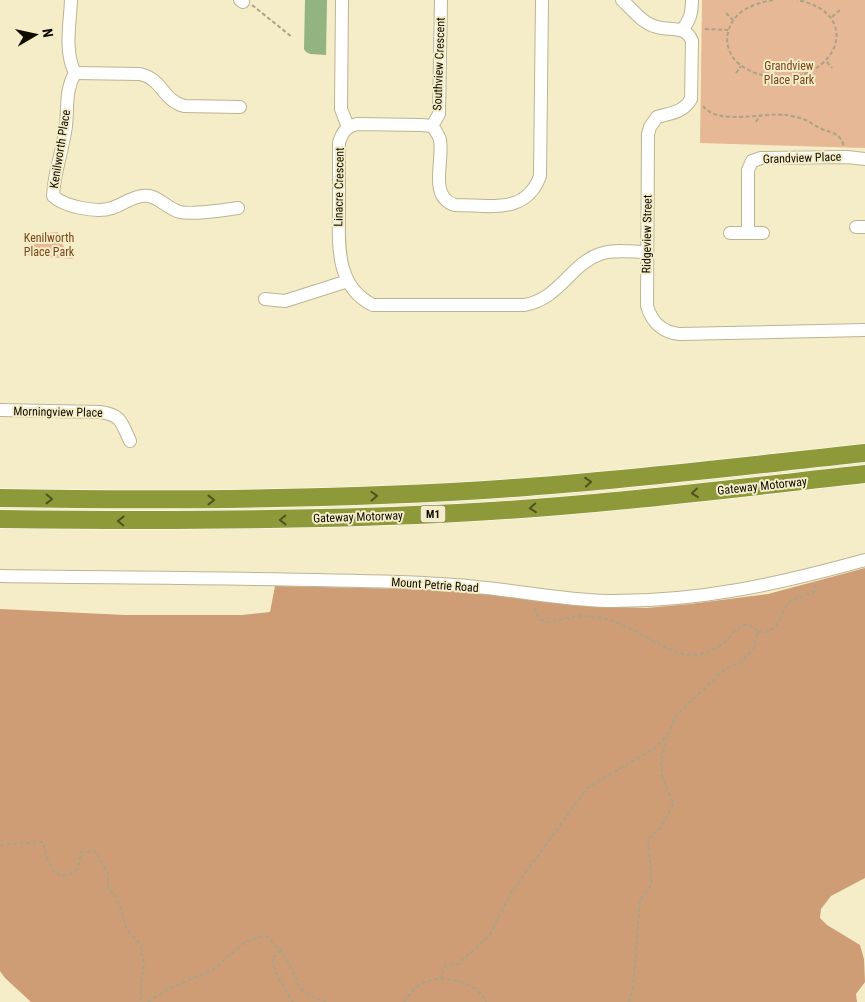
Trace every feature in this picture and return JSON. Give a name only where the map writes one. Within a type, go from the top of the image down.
[{"type":"highway","name":"Gateway Motorway","points":[[0,498],[216,500],[366,496],[546,486],[865,453]]},
{"type":"highway","name":"Gateway Motorway","points":[[0,519],[218,521],[363,518],[573,505],[865,474]]},
{"type":"street","points":[[71,0],[68,52],[75,73],[140,74],[150,76],[176,104],[184,106],[240,107]]},
{"type":"street","points":[[342,0],[341,109],[348,126],[357,124],[432,126],[440,140],[439,186],[442,196],[447,202],[455,205],[510,205],[522,200],[536,186],[540,176],[542,0]]},
{"type":"street","name":"Southview Crescent","points":[[432,126],[439,114],[441,0]]},
{"type":"street","points":[[622,0],[647,24],[658,28],[682,30],[690,20],[692,0]]},
{"type":"street","name":"Ridgeview Street","points":[[682,30],[689,34],[692,41],[691,100],[681,110],[657,117],[650,127],[646,252],[647,306],[650,316],[658,326],[668,332],[679,334],[865,330]]},
{"type":"street","name":"Kenilworth Place","points":[[75,73],[68,88],[66,127],[54,183],[53,196],[60,202],[69,206],[103,210],[140,196],[147,196],[155,198],[181,212],[238,208]]},
{"type":"street","name":"Linacre Crescent","points":[[348,126],[342,133],[339,143],[340,256],[348,281],[361,299],[373,305],[524,305],[540,301],[550,295],[590,258],[598,254],[605,252],[646,252]]},
{"type":"street","name":"Grandview Place","points":[[748,233],[748,170],[752,161],[760,158],[846,157],[865,159]]},
{"type":"street","points":[[730,233],[763,233]]},
{"type":"street","points":[[265,299],[285,301],[348,281]]},
{"type":"street","name":"Morningview Place","points":[[0,410],[100,412],[114,414],[120,421],[130,441]]},
{"type":"street","name":"Mount Petrie Road","points":[[0,576],[400,582],[476,587],[606,601],[677,599],[733,592],[865,560]]},
{"type":"path","points":[[773,0],[750,7],[734,20],[728,30],[727,44],[729,52],[741,66],[748,70],[768,76],[789,77],[813,70],[827,62],[834,53],[840,37],[839,29],[832,17],[818,7],[797,0]]},
{"type":"path","points":[[241,1],[254,6],[292,37]]},
{"type":"path","points":[[832,17],[841,9]]},
{"type":"path","points":[[726,13],[734,20]]},
{"type":"path","points":[[705,29],[728,30]]},
{"type":"path","points":[[827,62],[832,68]]},
{"type":"path","points":[[736,73],[741,66]]},
{"type":"path","points":[[703,106],[710,113],[716,115],[787,115],[808,121],[820,128],[835,132],[844,144],[846,157]]},
{"type":"path","points":[[756,122],[760,116]]},
{"type":"path","points":[[758,632],[766,632],[776,626],[790,601],[814,592],[816,589],[812,574]]},
{"type":"path","points":[[534,594],[535,611],[539,618],[546,622],[577,616],[607,619],[662,646],[688,656],[704,654],[720,645],[741,626],[746,624],[753,626],[758,632]]},
{"type":"path","points":[[629,1002],[633,989],[640,900],[652,885],[648,839],[661,827],[674,804],[662,776],[661,761],[668,734],[676,716],[724,670],[741,662],[753,649],[758,632]]},
{"type":"path","points":[[441,980],[444,965],[458,964],[489,936],[511,893],[587,788],[652,749],[668,734]]},
{"type":"path","points":[[0,845],[43,842],[50,866],[57,874],[66,876],[78,869],[81,852],[95,851],[108,874],[108,887],[117,898],[127,930],[140,944],[144,965],[141,982],[141,1002]]},
{"type":"path","points":[[148,1002],[170,988],[213,970],[245,942],[262,936],[266,936],[281,950],[293,970],[299,987],[307,994],[326,1002]]},
{"type":"path","points":[[281,950],[272,959],[277,976],[293,1002]]},
{"type":"path","points":[[404,1002],[414,989],[426,981],[441,980],[462,982],[473,987],[483,994],[486,1002]]},
{"type":"green space","name":"Grandview Place Park","points":[[702,0],[865,0],[865,148],[700,143]]},
{"type":"green space","name":"Kenilworth Place Park","points":[[58,232],[60,239],[73,259],[25,255],[34,234]]},
{"type":"shaded area","points":[[305,0],[327,0],[326,55],[310,54],[304,49]]},
{"type":"shaded area","points":[[865,568],[865,878],[831,896],[821,909],[820,918],[827,925],[860,945],[864,959],[865,982],[856,994],[857,1002],[31,1002],[0,971],[0,609],[125,615],[242,615],[270,612],[275,586],[454,590],[568,605],[646,608],[768,594]]}]
